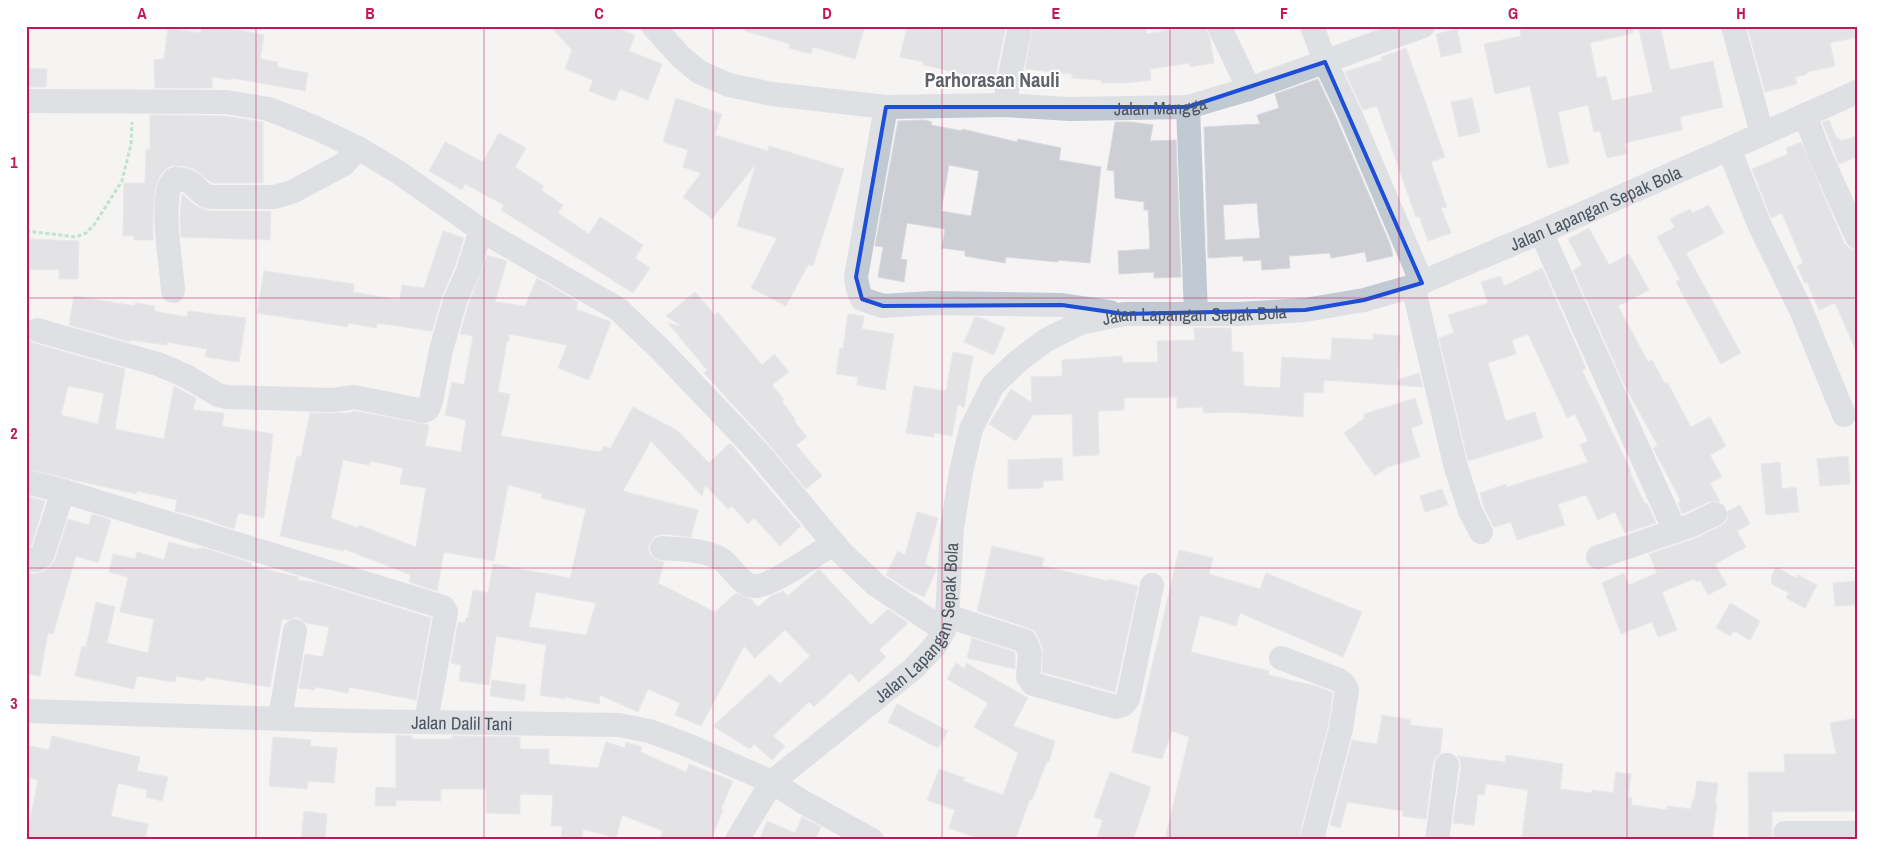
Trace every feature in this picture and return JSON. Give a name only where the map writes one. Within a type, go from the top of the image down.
[{"type":"street","name":"Jalan Mangga","points":[[653,26],[680,56],[699,72],[729,85],[772,94],[886,107],[1004,105],[1070,109],[1188,107],[1249,89],[1325,62],[1409,28]]},
{"type":"street","points":[[1004,105],[1020,26]]},
{"type":"street","points":[[1220,26],[1249,89]]},
{"type":"street","points":[[1312,26],[1325,62],[1350,114],[1418,285],[1455,464],[1470,511],[1481,532]]},
{"type":"street","points":[[1733,26],[1762,134]]},
{"type":"street","name":"Jalan Lapangan Sepak Bola","points":[[772,782],[913,669],[935,646],[945,623],[952,528],[961,472],[971,429],[993,386],[1017,362],[1046,340],[1080,323],[1124,314],[1239,314],[1304,310],[1364,300],[1418,285],[1857,92]]},
{"type":"street","points":[[26,100],[226,102],[269,109],[358,148],[398,172],[481,230],[618,309],[661,350],[757,451],[834,543],[876,585],[945,623],[1026,641],[1030,653],[1028,676],[1033,684],[1116,707],[1123,705],[1128,699],[1152,585]]},
{"type":"street","points":[[886,107],[856,277],[862,299],[883,306],[932,303],[1062,305],[1124,314]]},
{"type":"street","points":[[1188,107],[1196,314]]},
{"type":"street","points":[[1805,115],[1820,155],[1857,237]]},
{"type":"street","points":[[173,291],[168,191],[175,179],[185,179],[192,182],[204,195],[209,197],[274,197],[292,192],[344,164],[358,148]]},
{"type":"street","points":[[1729,149],[1759,224],[1801,310],[1844,415]]},
{"type":"street","points":[[37,330],[158,364],[186,376],[218,395],[226,397],[333,400],[354,397],[424,410],[428,409],[431,401],[441,350],[455,301],[468,271],[481,230]]},
{"type":"street","points":[[1541,232],[1675,531]]},
{"type":"street","points":[[26,482],[63,491],[444,606],[446,612],[426,721]]},
{"type":"street","points":[[26,559],[36,560],[42,556],[63,491]]},
{"type":"street","points":[[1598,556],[1675,531],[1715,514]]},
{"type":"street","points":[[662,548],[707,553],[721,558],[746,584],[759,586],[779,577],[834,543]]},
{"type":"street","points":[[280,717],[295,631]]},
{"type":"street","points":[[1281,658],[1339,680],[1347,690],[1341,729],[1315,827],[1314,840]]},
{"type":"street","name":"Jalan Dalil Tani","points":[[26,711],[280,717],[356,721],[619,725],[649,731],[684,744],[772,782],[803,802],[872,840]]},
{"type":"street","points":[[1437,840],[1447,765]]},
{"type":"street","points":[[737,840],[772,782]]},
{"type":"street","points":[[1785,833],[1857,834]]},
{"type":"path","points":[[26,231],[76,236],[86,233],[94,225],[122,181],[131,144],[133,102]]},
{"type":"highlighted area","points":[[1325,62],[1422,283],[1364,300],[1305,310],[1124,314],[1062,305],[883,306],[862,299],[856,277],[886,107],[1188,107]]},
{"type":"building","points":[[202,26],[240,26],[239,30],[264,35],[260,59],[278,62],[277,67],[308,73],[305,91],[232,78],[232,80],[212,77],[212,88],[155,88],[154,60],[164,59],[168,28],[201,33]]},
{"type":"building","points":[[550,26],[612,26],[635,35],[629,51],[662,64],[648,100],[620,89],[615,101],[589,91],[593,80],[565,69],[572,50]]},
{"type":"building","points":[[745,26],[865,26],[855,59],[813,47],[811,54],[789,48],[790,44],[745,31]]},
{"type":"building","points":[[907,26],[1006,26],[995,78],[972,73],[971,76],[923,65],[923,62],[900,57]]},
{"type":"building","points":[[1033,26],[1111,26],[1110,29],[1145,26],[1146,34],[1184,28],[1184,26],[1205,26],[1210,39],[1214,63],[1190,67],[1189,63],[1150,69],[1151,80],[1125,83],[1101,83],[1101,80],[1072,78],[1072,74],[1025,69]]},
{"type":"building","points":[[1538,26],[1632,26],[1633,33],[1590,43],[1597,78],[1606,76],[1612,101],[1653,92],[1638,26],[1660,26],[1670,70],[1713,61],[1723,107],[1680,117],[1682,130],[1625,143],[1627,154],[1607,158],[1600,131],[1594,132],[1588,105],[1558,112],[1569,163],[1548,168],[1530,86],[1495,94],[1484,44],[1521,36],[1520,30]]},
{"type":"building","points":[[1747,26],[1857,26],[1857,37],[1830,43],[1835,66],[1807,72],[1807,74],[1795,77],[1797,84],[1765,92]]},
{"type":"building","points":[[1457,29],[1462,52],[1441,57],[1436,34]]},
{"type":"building","points":[[1406,48],[1445,157],[1431,162],[1447,207],[1441,208],[1451,233],[1428,241],[1419,216],[1416,217],[1377,106],[1363,110],[1345,72],[1382,60],[1381,57]]},
{"type":"building","points":[[26,68],[47,69],[46,87],[26,87]]},
{"type":"building","points":[[1318,79],[1390,244],[1393,256],[1367,262],[1365,252],[1331,258],[1330,253],[1289,256],[1290,268],[1262,270],[1261,260],[1243,261],[1243,256],[1208,258],[1204,127],[1260,124],[1257,115],[1279,108],[1275,94]],"holes":[[[1257,203],[1260,238],[1225,240],[1223,205]]]},
{"type":"building","points":[[676,98],[722,114],[715,135],[768,151],[769,146],[844,169],[813,266],[808,265],[786,306],[751,288],[777,238],[737,226],[756,164],[712,219],[683,197],[701,173],[683,167],[688,150],[663,142]]},
{"type":"building","points":[[1472,98],[1480,132],[1459,137],[1451,102]]},
{"type":"building","points":[[150,115],[225,116],[263,122],[263,183],[212,183],[194,169],[183,166],[170,166],[161,174],[155,189],[153,240],[134,240],[134,236],[123,236],[124,183],[145,183],[146,149],[150,149]]},
{"type":"building","points":[[924,120],[932,122],[931,125],[962,131],[962,129],[1017,142],[1018,139],[1061,148],[1059,160],[1101,167],[1090,263],[1006,257],[1005,263],[965,256],[965,251],[942,248],[945,229],[907,223],[901,259],[907,260],[904,282],[878,277],[883,247],[875,246],[898,121]],"holes":[[[949,165],[979,171],[971,216],[941,211]]]},
{"type":"building","points":[[1829,120],[1837,139],[1839,138],[1840,141],[1857,136],[1857,157],[1839,164],[1822,122]]},
{"type":"building","points":[[1115,122],[1153,125],[1150,141],[1176,140],[1181,277],[1154,278],[1154,272],[1119,274],[1118,251],[1150,249],[1148,210],[1144,210],[1144,202],[1115,198],[1114,171],[1107,170]]},
{"type":"building","points":[[499,133],[526,148],[515,167],[544,186],[541,190],[563,205],[558,213],[589,234],[600,217],[643,245],[635,258],[650,268],[633,293],[501,210],[504,205],[465,184],[462,190],[429,171],[445,142],[483,162]]},
{"type":"building","points":[[1801,142],[1844,243],[1849,248],[1857,251],[1857,353],[1835,303],[1819,310],[1807,282],[1805,283],[1797,266],[1803,263],[1782,213],[1771,218],[1752,169],[1788,154],[1786,148]]},
{"type":"building","points":[[182,194],[196,206],[209,211],[271,211],[270,240],[181,237]]},
{"type":"building","points":[[1709,205],[1724,233],[1686,253],[1741,353],[1721,364],[1676,282],[1680,279],[1657,237],[1675,227],[1670,219],[1690,209],[1692,213]]},
{"type":"building","points":[[1589,228],[1609,265],[1629,254],[1649,290],[1618,306],[1648,362],[1652,360],[1665,384],[1667,382],[1691,427],[1710,417],[1726,446],[1710,455],[1722,477],[1710,483],[1720,501],[1709,502],[1682,514],[1678,503],[1681,501],[1653,448],[1658,446],[1625,386],[1573,270],[1582,265],[1568,239]]},
{"type":"building","points":[[443,231],[464,238],[442,297],[432,331],[377,323],[376,328],[348,323],[348,327],[257,313],[264,271],[354,284],[353,292],[400,300],[402,285],[424,288]]},
{"type":"building","points":[[29,239],[79,241],[78,279],[59,279],[59,270],[29,269]]},
{"type":"building","points":[[487,255],[507,261],[495,302],[525,306],[537,278],[578,302],[576,309],[611,322],[589,380],[558,368],[567,345],[509,334],[498,392],[510,394],[501,436],[600,452],[604,446],[610,449],[633,407],[678,431],[709,463],[730,443],[801,526],[780,546],[754,518],[748,524],[732,506],[728,509],[705,485],[702,496],[651,441],[623,491],[698,510],[691,537],[663,534],[656,536],[651,541],[648,547],[650,554],[655,559],[664,562],[658,583],[715,612],[736,593],[751,599],[758,607],[771,596],[783,591],[788,596],[819,569],[871,625],[888,609],[908,623],[879,650],[886,657],[859,682],[850,673],[814,707],[809,702],[773,736],[785,746],[772,760],[754,744],[750,749],[713,726],[770,674],[780,684],[810,656],[785,630],[755,658],[744,646],[701,726],[675,715],[680,703],[648,689],[638,712],[600,695],[599,704],[565,697],[565,699],[540,695],[546,645],[496,636],[489,685],[459,681],[461,665],[451,663],[458,622],[465,623],[466,618],[468,618],[473,590],[488,593],[493,564],[570,578],[586,509],[541,498],[542,494],[508,485],[494,561],[444,552],[437,591],[409,582],[411,575],[344,549],[343,551],[280,536],[297,456],[301,457],[310,413],[350,413],[354,411],[429,425],[425,446],[461,452],[466,420],[445,415],[452,382],[464,385],[473,336],[460,334]],"holes":[[[343,460],[369,465],[370,461],[403,468],[400,484],[426,488],[416,547],[359,525],[358,528],[331,518]],[[536,592],[596,603],[586,635],[529,627]]]},
{"type":"building","points":[[1542,268],[1586,368],[1582,370],[1645,504],[1647,503],[1656,523],[1625,533],[1615,512],[1598,520],[1586,495],[1558,504],[1565,525],[1517,540],[1511,522],[1494,527],[1485,510],[1480,493],[1506,484],[1507,487],[1588,462],[1580,445],[1588,441],[1575,414],[1567,418],[1528,334],[1512,340],[1516,354],[1488,363],[1506,421],[1535,412],[1543,438],[1468,461],[1439,338],[1454,333],[1448,315],[1488,303],[1481,282],[1501,276],[1504,286]]},
{"type":"building","points":[[695,292],[715,315],[718,312],[762,365],[774,354],[789,372],[772,385],[784,400],[782,402],[796,420],[794,421],[807,437],[796,445],[822,476],[806,489],[767,442],[704,373],[707,370],[668,323],[683,327],[666,316]]},
{"type":"building","points":[[74,296],[135,306],[135,303],[155,306],[154,311],[187,317],[188,311],[246,318],[239,362],[205,357],[207,349],[167,342],[167,345],[131,340],[131,342],[69,325]]},
{"type":"building","points":[[848,314],[864,316],[862,329],[894,334],[885,390],[857,385],[858,377],[836,374],[840,348],[843,349]]},
{"type":"building","points":[[975,317],[1005,328],[994,355],[964,342]]},
{"type":"building","points":[[1194,328],[1231,328],[1232,352],[1243,352],[1244,386],[1280,388],[1282,357],[1331,360],[1332,338],[1373,340],[1373,334],[1400,336],[1397,380],[1419,373],[1423,387],[1324,380],[1323,393],[1304,392],[1303,417],[1235,412],[1203,413],[1203,407],[1177,408],[1177,397],[1124,398],[1124,410],[1098,411],[1099,455],[1073,456],[1072,414],[1033,415],[1016,441],[989,424],[1011,389],[1032,403],[1031,377],[1062,376],[1062,360],[1122,356],[1123,363],[1158,362],[1157,341],[1195,340]]},
{"type":"building","points":[[26,338],[33,343],[125,369],[115,429],[164,439],[174,386],[196,398],[193,410],[224,413],[222,426],[273,434],[264,518],[238,513],[234,529],[210,520],[175,511],[177,500],[137,491],[136,494],[26,469]],"holes":[[[68,386],[104,393],[98,424],[61,415]]]},
{"type":"building","points":[[953,352],[973,356],[964,408],[958,404],[952,436],[934,433],[934,437],[906,433],[914,386],[946,391]]},
{"type":"building","points":[[1415,398],[1423,424],[1411,428],[1420,457],[1388,467],[1375,476],[1344,433],[1365,418],[1364,414]]},
{"type":"building","points":[[1848,456],[1850,484],[1820,486],[1817,459]]},
{"type":"building","points":[[1062,458],[1063,480],[1043,481],[1043,488],[1008,489],[1008,460]]},
{"type":"building","points":[[1780,462],[1782,489],[1796,487],[1799,512],[1766,515],[1761,464]]},
{"type":"building","points":[[1442,489],[1448,505],[1425,512],[1420,496]]},
{"type":"building","points":[[26,496],[45,501],[31,546],[26,545]]},
{"type":"building","points":[[1740,505],[1750,524],[1737,531],[1746,547],[1715,564],[1727,585],[1708,595],[1700,580],[1696,582],[1694,579],[1662,592],[1677,630],[1658,637],[1652,622],[1621,634],[1602,583],[1624,573],[1629,585],[1657,573],[1649,554],[1694,539],[1721,526],[1727,521],[1728,511]]},
{"type":"building","points":[[917,512],[938,518],[925,564],[936,569],[936,571],[924,597],[886,575],[898,551],[905,555]]},
{"type":"building","points":[[92,514],[111,520],[98,563],[76,556],[53,634],[48,633],[40,676],[26,674],[26,573],[35,574],[50,567],[55,560],[68,519],[89,525]]},
{"type":"building","points":[[169,542],[196,549],[204,548],[252,563],[251,566],[298,577],[298,580],[318,583],[431,618],[416,700],[349,687],[348,693],[315,687],[315,690],[299,688],[305,654],[323,657],[329,627],[306,623],[297,617],[288,620],[282,619],[270,687],[205,677],[204,681],[176,676],[175,682],[137,676],[134,689],[75,676],[82,646],[86,647],[96,602],[115,607],[107,643],[148,653],[154,619],[120,612],[128,577],[109,572],[113,554],[135,559],[137,552],[164,560]]},
{"type":"building","points":[[992,546],[1044,558],[1042,566],[1138,586],[1115,692],[1042,672],[1043,648],[1035,631],[977,611]]},
{"type":"building","points":[[1179,550],[1213,558],[1209,574],[1260,589],[1266,573],[1362,612],[1343,657],[1240,613],[1236,626],[1200,615],[1191,652],[1269,671],[1268,675],[1316,686],[1333,693],[1328,726],[1302,824],[1300,840],[1165,840],[1189,737],[1172,731],[1162,759],[1132,752]]},
{"type":"building","points":[[1776,567],[1796,578],[1798,575],[1817,585],[1805,608],[1786,598],[1789,593],[1772,584],[1771,577]]},
{"type":"building","points":[[1857,581],[1857,605],[1835,606],[1833,583]]},
{"type":"building","points":[[1730,603],[1760,621],[1750,640],[1734,631],[1730,636],[1716,628]]},
{"type":"building","points":[[972,638],[1015,652],[1015,669],[967,658]]},
{"type":"building","points":[[956,663],[965,669],[966,663],[1028,698],[1013,726],[1055,741],[1049,762],[1047,761],[1032,800],[1030,799],[1015,840],[982,840],[949,828],[955,810],[927,800],[939,769],[965,778],[963,781],[1003,795],[1018,753],[974,727],[988,703],[947,679]]},
{"type":"building","points":[[492,680],[526,685],[524,701],[490,696]]},
{"type":"building","points":[[897,704],[948,731],[938,748],[888,722]]},
{"type":"building","points":[[1382,715],[1411,720],[1410,725],[1443,729],[1440,754],[1433,763],[1426,819],[1402,816],[1403,811],[1347,802],[1340,828],[1330,825],[1352,740],[1377,744]]},
{"type":"building","points":[[1857,718],[1857,811],[1772,812],[1772,840],[1749,840],[1748,772],[1785,772],[1784,754],[1836,754],[1830,723]]},
{"type":"building","points":[[396,735],[412,736],[412,739],[452,739],[452,736],[520,737],[520,749],[549,749],[549,764],[598,768],[606,742],[625,748],[626,742],[642,747],[640,752],[686,772],[689,764],[733,781],[711,840],[660,840],[663,831],[622,815],[616,838],[583,829],[582,840],[561,840],[562,826],[551,826],[553,795],[520,794],[520,814],[486,813],[486,789],[441,789],[441,801],[396,800],[396,806],[375,806],[376,787],[396,788]]},
{"type":"building","points":[[52,736],[140,757],[137,771],[168,777],[162,801],[146,797],[147,790],[118,783],[111,816],[148,824],[145,840],[26,840],[38,780],[26,777],[26,745],[49,750]]},
{"type":"building","points":[[273,737],[311,740],[310,746],[337,748],[334,783],[308,781],[307,789],[269,786]]},
{"type":"building","points":[[1506,755],[1563,764],[1560,789],[1592,793],[1592,790],[1613,793],[1616,772],[1631,774],[1628,797],[1632,798],[1631,805],[1667,810],[1667,806],[1691,809],[1697,781],[1718,783],[1712,840],[1550,840],[1522,836],[1528,790],[1486,784],[1484,795],[1478,794],[1474,825],[1453,823],[1461,767],[1457,756],[1505,762]]},
{"type":"building","points":[[1110,772],[1151,787],[1133,840],[1096,840],[1103,820],[1094,817]]},
{"type":"building","points":[[304,811],[327,814],[325,840],[301,840]]},
{"type":"building","points":[[802,817],[821,827],[815,840],[759,840],[767,821],[795,833]]},
{"type":"district","name":"Parhorasan Nauli","points":[[992,79]]}]
